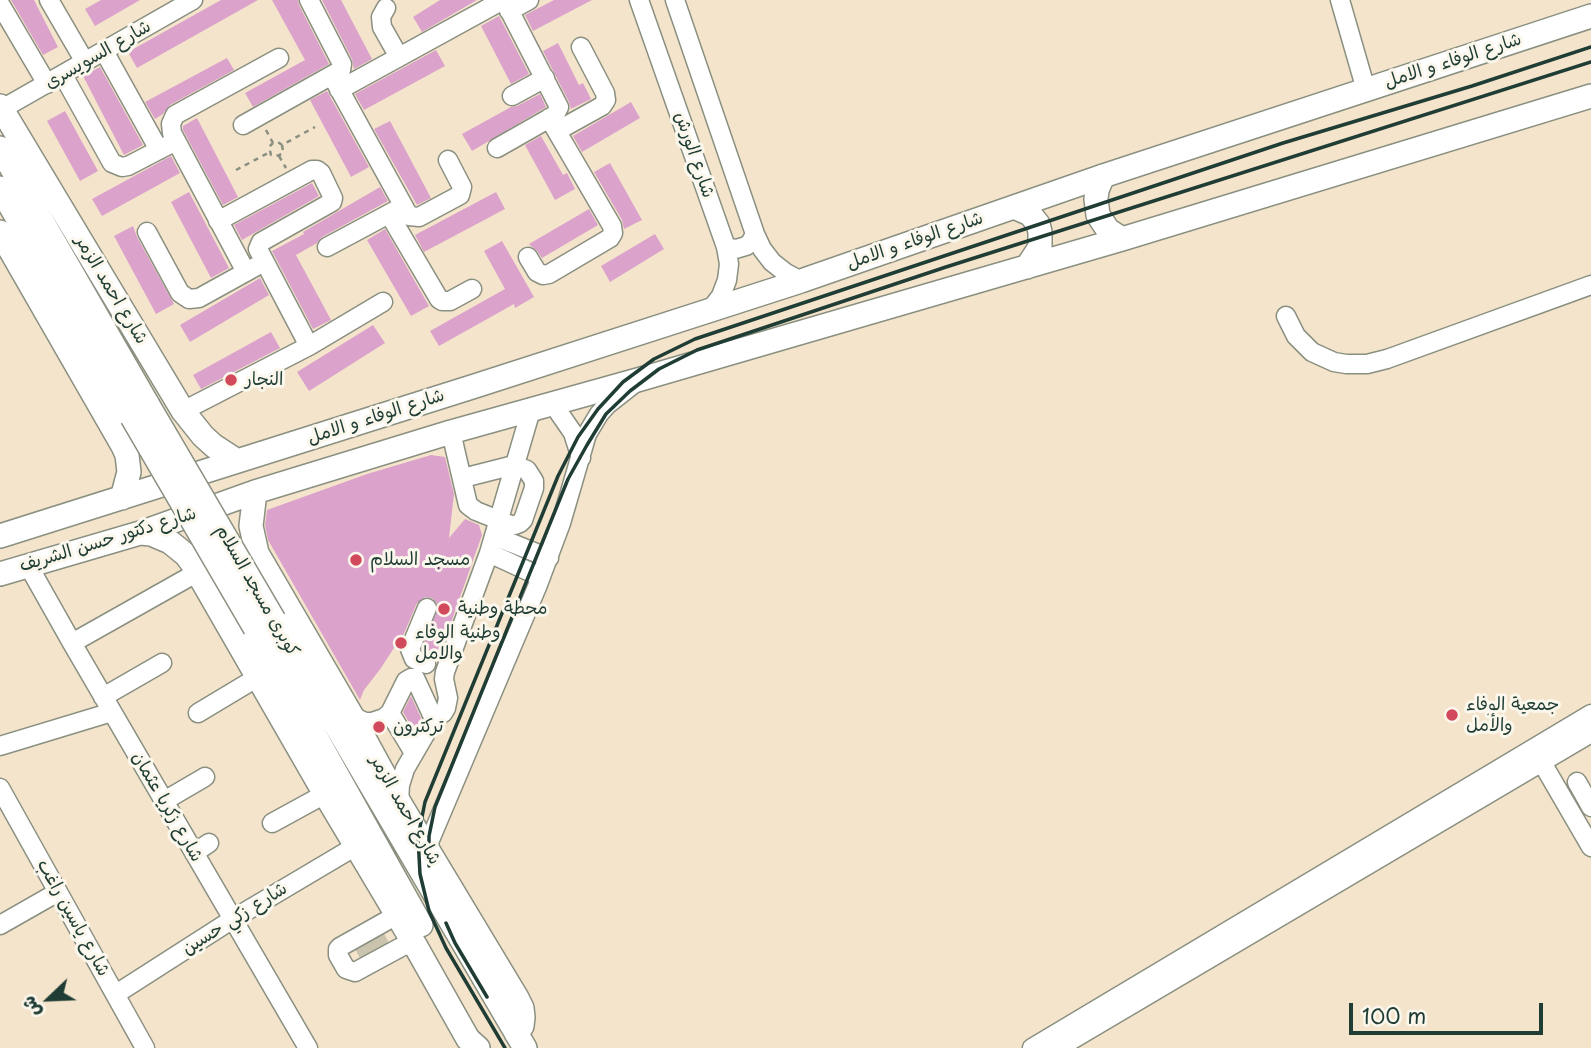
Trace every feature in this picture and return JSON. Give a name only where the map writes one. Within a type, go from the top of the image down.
[{"type":"main road","name":"شارع الوفاء و الامل","points":[[237,461],[801,281],[1104,176],[1591,16]]},
{"type":"main road","name":"شارع الوفاء و الامل","points":[[255,492],[451,432],[1122,239],[1591,96]]},
{"type":"main road","name":"شارع احمد الزمر","points":[[1,107],[183,411],[214,446],[237,461]]},
{"type":"main road","name":"كوبرى مسجد السلام","points":[[0,148],[132,418]]},
{"type":"main road","points":[[1104,176],[1097,190],[1098,215],[1108,230],[1122,239]]},
{"type":"main road","name":"كوبرى مسجد السلام","points":[[0,188],[132,418],[265,624],[521,1041]]},
{"type":"main road","points":[[1014,207],[1030,214],[1041,232],[1040,247],[1027,267]]},
{"type":"main road","points":[[0,232],[132,418]]},
{"type":"main road","points":[[439,396],[451,432]]},
{"type":"main road","points":[[132,418],[124,437],[141,440],[159,436],[173,426],[183,411]]},
{"type":"main road","points":[[122,498],[128,481],[129,463],[123,446],[132,418]]},
{"type":"main road","name":"شارع دكتور حسن الشريف","points":[[0,536],[237,461]]},
{"type":"main road","name":"شارع احمد الزمر","points":[[255,492],[251,526],[257,553],[399,802],[522,1008],[521,1041]]},
{"type":"main road","name":"شارع دكتور حسن الشريف","points":[[0,574],[140,533],[255,492]]},
{"type":"main road","points":[[140,533],[160,538],[178,548],[198,572],[468,1040],[478,1048]]},
{"type":"main road","points":[[198,572],[204,558],[222,545],[244,545],[257,553]]},
{"type":"main road","name":"كوبرى مسجد السلام","points":[[265,624],[489,1048]]},
{"type":"street","points":[[49,0],[85,62]]},
{"type":"street","name":"شارع السويسرى","points":[[1,107],[193,0]]},
{"type":"street","points":[[309,0],[342,64],[335,83]]},
{"type":"street","points":[[243,125],[335,83],[399,58],[505,4],[529,0]]},
{"type":"street","name":"شارع الورش","points":[[639,0],[726,247],[729,264],[727,280],[721,296],[711,309]]},
{"type":"street","name":"شارع الورش","points":[[675,0],[762,249],[772,262],[801,281]]},
{"type":"street","points":[[1340,0],[1366,90]]},
{"type":"street","points":[[0,4],[112,163],[128,166],[176,141]]},
{"type":"street","points":[[505,4],[559,107],[553,125],[612,226],[613,233],[610,238],[549,274],[537,272],[528,257]]},
{"type":"street","points":[[386,8],[381,17],[382,27],[399,58]]},
{"type":"street","points":[[497,148],[602,106],[606,100],[605,93],[581,47]]},
{"type":"street","points":[[104,51],[159,150]]},
{"type":"street","points":[[246,272],[170,128],[175,115],[279,58]]},
{"type":"street","points":[[512,96],[545,78]]},
{"type":"street","points":[[335,83],[439,299],[450,301],[472,289]]},
{"type":"street","points":[[396,210],[419,217],[460,195],[461,187],[448,160]]},
{"type":"street","points":[[218,220],[312,170],[319,172],[332,196],[332,202],[261,242],[258,249],[309,346]]},
{"type":"street","points":[[327,247],[396,210]]},
{"type":"street","points":[[147,232],[180,293],[189,299],[199,298],[264,262]]},
{"type":"street","points":[[726,247],[736,249],[746,246],[755,233]]},
{"type":"street","points":[[1286,316],[1296,336],[1312,352],[1334,362],[1367,364],[1591,285]]},
{"type":"street","points":[[183,411],[309,346],[383,302]]},
{"type":"street","points":[[427,847],[541,577],[561,523],[587,434],[607,405],[641,379]]},
{"type":"street","points":[[399,802],[402,777],[434,719],[443,713],[447,703],[444,679],[449,663],[494,537],[514,466],[542,407],[573,433],[581,458]]},
{"type":"street","points":[[451,432],[468,505],[476,511],[494,537],[541,577]]},
{"type":"street","points":[[463,478],[514,466],[527,470],[532,475],[534,488],[523,520],[494,537]]},
{"type":"street","points":[[494,537],[548,558]]},
{"type":"street","name":"شارع زكريا عثمان","points":[[29,565],[164,801],[201,848],[233,919],[307,1048]]},
{"type":"street","points":[[72,643],[198,572]]},
{"type":"street","points":[[427,608],[410,649],[421,671],[434,719]]},
{"type":"street","points":[[0,746],[108,704],[162,663]]},
{"type":"street","points":[[352,716],[365,722],[384,718],[390,713],[406,681],[421,671],[449,663]]},
{"type":"street","points":[[198,713],[258,677]]},
{"type":"street","points":[[390,713],[414,753]]},
{"type":"street","points":[[1032,1048],[1581,732],[1591,714]]},
{"type":"street","points":[[1538,755],[1591,847]]},
{"type":"street","points":[[1058,1048],[1538,755]]},
{"type":"street","points":[[164,801],[205,777]]},
{"type":"street","points":[[1577,782],[1591,807]]},
{"type":"street","name":"شارع ياسين راغب","points":[[0,788],[145,1048]]},
{"type":"street","points":[[272,823],[325,794]]},
{"type":"street","name":"شارع زكي حسين","points":[[116,994],[233,919],[356,846]]},
{"type":"street","points":[[0,925],[58,892]]},
{"type":"street","points":[[396,912],[371,945],[415,945]]},
{"type":"path","points":[[282,145],[315,127]]},
{"type":"path","points":[[273,143],[282,145],[283,151],[279,156],[270,152],[269,147],[273,143]]},
{"type":"path","points":[[236,170],[270,152]]},
{"type":"building","points":[[11,0],[34,0],[58,47],[43,55]]},
{"type":"building","points":[[101,0],[140,0],[95,26],[85,9]]},
{"type":"building","points":[[221,0],[258,0],[137,68],[128,52]]},
{"type":"building","points":[[272,0],[298,0],[329,64],[253,107],[245,93],[305,60]]},
{"type":"building","points":[[322,0],[341,0],[372,59],[354,69],[352,59]]},
{"type":"building","points":[[440,0],[477,0],[422,32],[413,17]]},
{"type":"building","points":[[554,0],[592,0],[533,31],[525,15]]},
{"type":"building","points":[[499,16],[529,74],[511,84],[481,26]]},
{"type":"building","points":[[558,43],[579,85],[583,83],[591,99],[571,109],[543,51]]},
{"type":"building","points":[[436,50],[445,66],[364,110],[355,94]]},
{"type":"building","points":[[227,58],[234,70],[170,105],[155,119],[145,102]]},
{"type":"building","points":[[100,67],[143,145],[124,155],[83,76]]},
{"type":"building","points":[[327,91],[369,167],[351,177],[310,100]]},
{"type":"building","points":[[540,94],[546,107],[472,151],[462,134]]},
{"type":"building","points":[[631,102],[640,118],[582,152],[573,136]]},
{"type":"building","points":[[65,111],[98,171],[80,181],[47,121]]},
{"type":"building","points":[[197,118],[238,197],[223,205],[183,130],[183,126]]},
{"type":"building","points":[[390,121],[431,198],[417,205],[374,129]]},
{"type":"building","points":[[541,136],[563,175],[567,173],[575,189],[555,200],[525,145]]},
{"type":"building","points":[[171,156],[180,173],[102,216],[92,199]]},
{"type":"building","points":[[610,163],[642,220],[624,229],[622,220],[594,172]]},
{"type":"building","points":[[312,183],[319,196],[242,240],[234,225]]},
{"type":"building","points":[[380,187],[388,201],[322,237],[296,255],[331,320],[313,329],[272,251]]},
{"type":"building","points":[[189,192],[229,268],[211,278],[171,202]]},
{"type":"building","points":[[496,192],[505,209],[424,252],[415,235]]},
{"type":"building","points":[[589,209],[598,225],[542,258],[529,244]]},
{"type":"building","points":[[133,226],[174,304],[156,314],[114,236]]},
{"type":"building","points":[[385,229],[429,306],[411,316],[367,240]]},
{"type":"building","points":[[655,234],[664,249],[610,282],[601,266]]},
{"type":"building","points":[[502,241],[534,297],[515,308],[514,304],[439,346],[430,331],[505,289],[484,251]]},
{"type":"building","points":[[260,278],[269,295],[190,342],[180,325]]},
{"type":"building","points":[[373,325],[385,343],[309,391],[297,372]]},
{"type":"building","points":[[271,332],[280,348],[201,389],[193,375]]},
{"type":"building","name":"مسجد السلام","points":[[431,455],[445,457],[454,494],[449,538],[465,519],[479,525],[482,535],[442,648],[430,653],[422,649],[438,607],[432,598],[425,597],[417,603],[402,638],[364,690],[360,700],[268,540],[265,525],[267,510],[367,474]]},
{"type":"building","points":[[411,696],[421,718],[414,731],[403,712]]},
{"type":"building","points":[[384,935],[387,942],[363,955],[360,949]]},
{"type":"tunnel","points":[[374,934],[381,947]]},
{"type":"tunnel","points":[[361,941],[368,954]]},
{"type":"railway","points":[[505,1048],[446,948],[429,911],[420,874],[418,837],[425,802],[558,476],[578,437],[598,409],[623,382],[654,359],[695,339],[1283,143],[1591,47]]},
{"type":"railway","points":[[429,866],[429,836],[435,807],[568,479],[606,414],[659,369],[697,350],[946,267],[1591,62]]},
{"type":"railway","points":[[446,923],[487,997]]},
{"type":"place","name":"النجار","points":[[231,380]]},
{"type":"place","name":"مسجد السلام","points":[[356,560]]},
{"type":"place","name":"محطة وطنية","points":[[444,609]]},
{"type":"place","name":"وطنية الوفاء والامل","points":[[401,643]]},
{"type":"place","name":"جمعية الوفاء والأمل","points":[[1452,715]]},
{"type":"place","name":"تركترون","points":[[379,727]]}]
